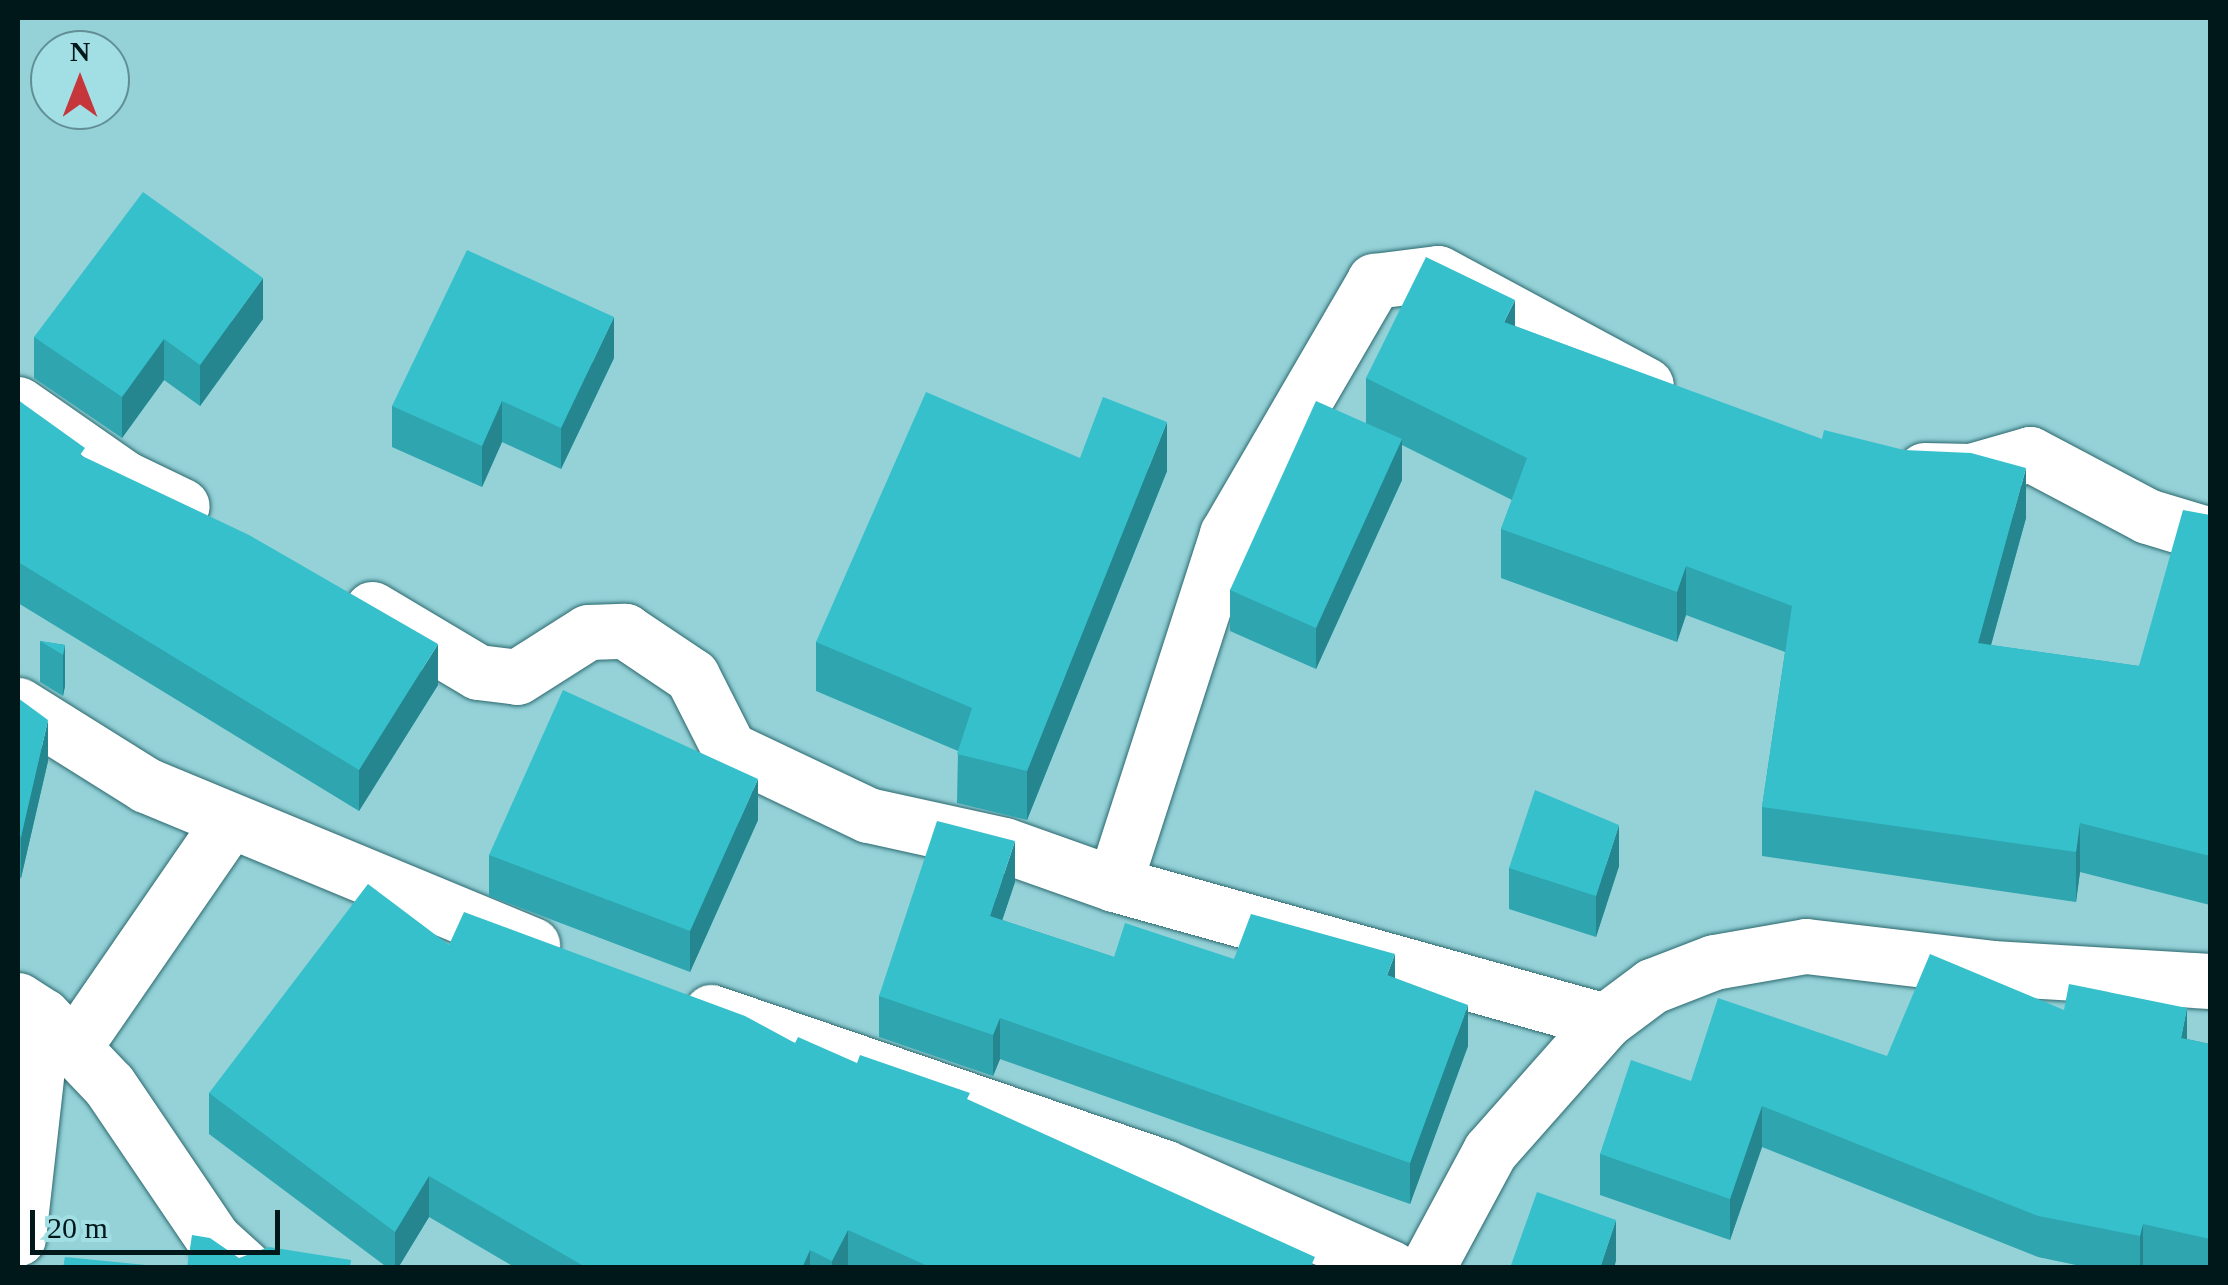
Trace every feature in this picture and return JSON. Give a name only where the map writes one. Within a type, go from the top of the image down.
[{"type":"street","points":[[1114,884],[1227,534],[1374,281],[1438,273],[1693,404]]},
{"type":"street","points":[[18,404],[124,478],[236,532]]},
{"type":"street","points":[[1880,462],[1971,471],[2030,454],[2147,516],[2210,534]]},
{"type":"street","points":[[321,580],[478,672],[518,677],[588,632],[625,630],[692,676],[729,749],[868,815],[1004,845],[1114,884],[1605,1022]]},
{"type":"street","points":[[18,705],[146,785],[575,962]]},
{"type":"street","points":[[18,1238],[45,1021],[229,822]]},
{"type":"street","points":[[1426,1268],[1490,1151],[1605,1022],[1652,986],[1714,962],[1806,946],[1992,968],[2210,980]]},
{"type":"street","points":[[666,997],[1164,1167],[1391,1268]]},
{"type":"street","points":[[45,1021],[109,1085],[214,1240],[245,1268]]},
{"type":"building","points":[[143,192],[263,278],[200,365],[164,339],[122,397],[34,337]]},
{"type":"building","points":[[467,250],[614,317],[561,428],[502,401],[482,446],[392,406]]},
{"type":"building","points":[[1426,257],[1515,300],[1504,322],[1822,439],[1824,430],[1904,450],[1971,453],[2026,468],[1978,643],[2139,666],[2183,510],[2210,515],[2210,856],[2080,823],[2076,852],[1762,807],[1792,606],[1686,566],[1677,592],[1501,529],[1527,458],[1366,378]]},
{"type":"building","points":[[926,392],[1080,458],[1103,397],[1167,422],[1027,771],[957,754],[972,708],[816,642]]},
{"type":"building","points":[[18,400],[85,448],[80,455],[249,535],[438,644],[359,770],[18,562]]},
{"type":"building","points":[[1316,401],[1402,439],[1316,628],[1230,590]]},
{"type":"building","points":[[40,641],[65,645],[63,655]]},
{"type":"building","points":[[563,690],[758,779],[690,931],[489,855]]},
{"type":"building","points":[[18,698],[48,720],[21,837],[18,836]]},
{"type":"building","points":[[1535,790],[1619,825],[1596,896],[1509,868]]},
{"type":"building","points":[[937,821],[1015,841],[990,916],[1114,957],[1125,923],[1234,959],[1251,914],[1395,954],[1387,975],[1468,1005],[1410,1163],[1000,1018],[993,1035],[879,996]]},
{"type":"building","points":[[368,884],[449,945],[464,912],[745,1016],[795,1043],[798,1037],[857,1063],[860,1055],[970,1093],[967,1099],[1315,1257],[1310,1268],[932,1268],[848,1230],[832,1261],[810,1250],[802,1268],[587,1268],[429,1176],[395,1232],[209,1093]]},
{"type":"building","points":[[1930,954],[2064,1010],[2069,984],[2187,1008],[2181,1038],[2210,1044],[2210,1239],[2143,1224],[2140,1236],[2038,1216],[1762,1106],[1730,1199],[1600,1154],[1631,1060],[1691,1081],[1718,998],[1887,1056]]},
{"type":"building","points":[[1537,1192],[1616,1220],[1600,1268],[1510,1268]]},
{"type":"building","points":[[192,1235],[210,1238],[239,1258],[269,1247],[351,1260],[350,1268],[187,1268]]},
{"type":"building","points":[[65,1257],[176,1268],[63,1268]]}]
